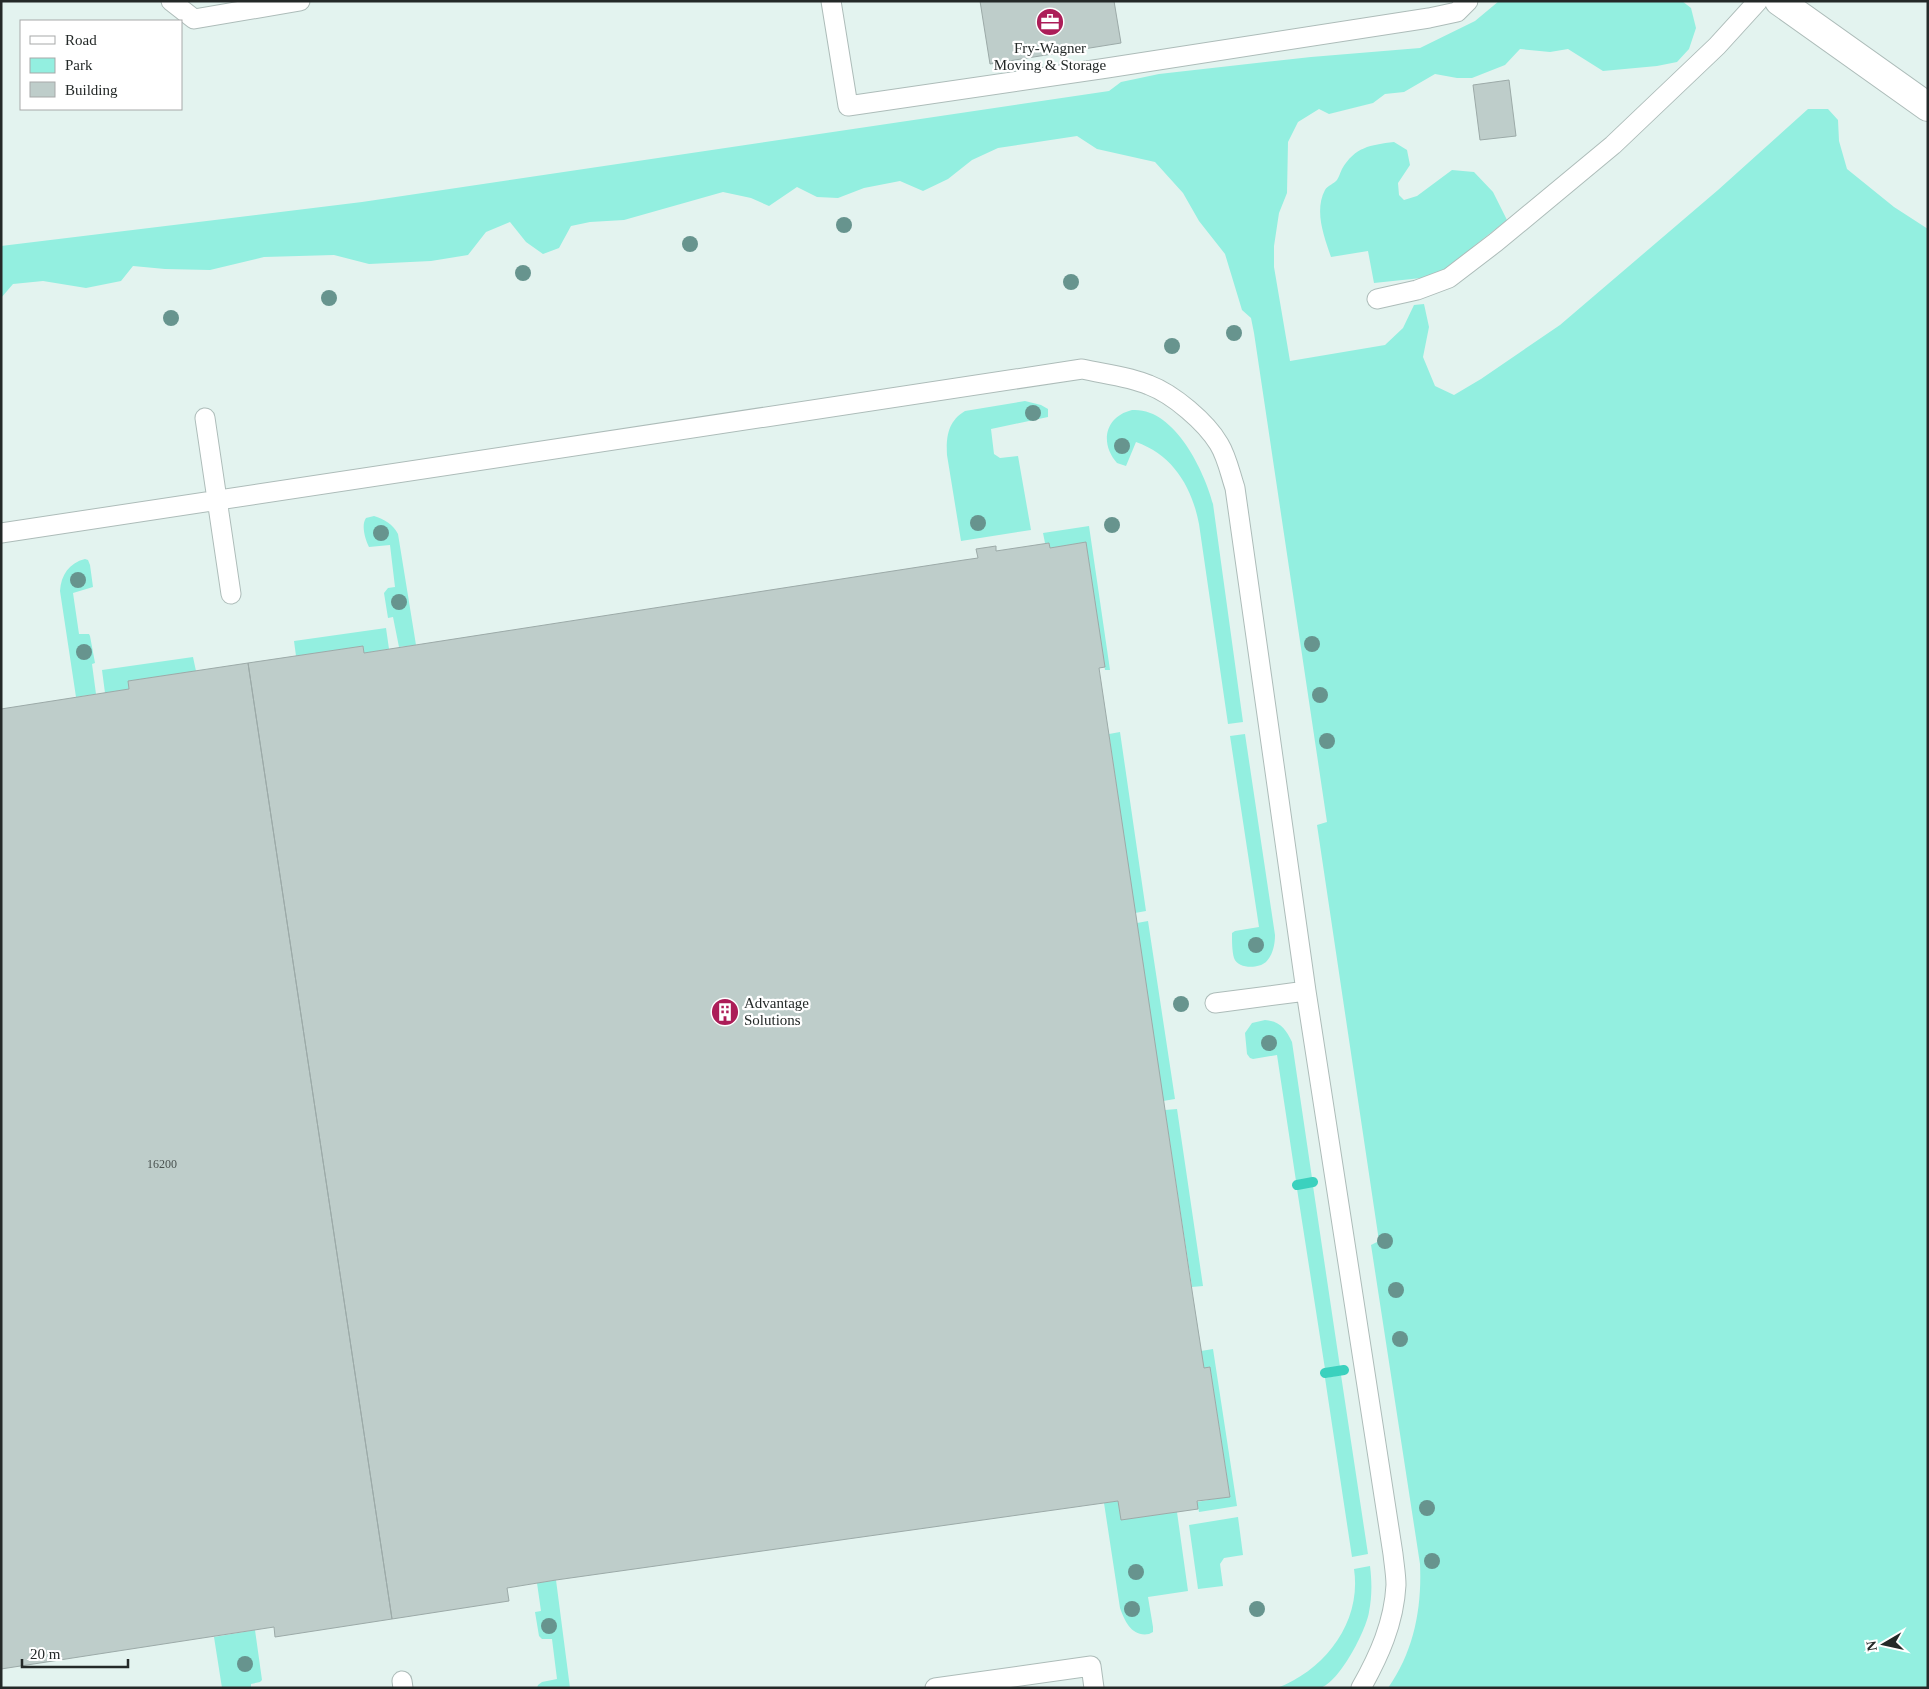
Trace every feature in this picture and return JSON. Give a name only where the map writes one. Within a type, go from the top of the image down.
[{"type":"main road","points":[[1779,1],[1928,107]]},
{"type":"lane","points":[[171,1],[194,19],[300,1]]},
{"type":"lane","points":[[831,1],[848,106],[1429,18],[1457,12],[1468,1]]},
{"type":"lane","points":[[1377,299],[1417,290],[1449,278],[1496,242],[1613,145],[1717,46],[1758,1]]},
{"type":"lane","points":[[1,533],[1082,369],[1149,385],[1176,399],[1219,444],[1228,465],[1234,488],[1306,990],[1396,1583],[1393,1611],[1385,1638],[1373,1667],[1361,1688]]},
{"type":"lane","points":[[205,418],[231,594]]},
{"type":"lane","points":[[1215,1003],[1306,990]]},
{"type":"lane","points":[[935,1688],[1091,1666],[1094,1688]]},
{"type":"green space","points":[[1499,1],[1682,1],[1691,8],[1696,28],[1689,49],[1677,62],[1657,66],[1603,71],[1568,49],[1550,52],[1520,49],[1505,65],[1472,78],[1457,78],[1435,74],[1404,92],[1385,94],[1373,103],[1329,114],[1319,109],[1298,122],[1288,142],[1287,193],[1279,213],[1274,246],[1274,267],[1290,361],[1385,345],[1403,328],[1414,305],[1424,304],[1429,327],[1423,357],[1435,386],[1454,395],[1481,379],[1560,325],[1718,190],[1808,109],[1828,109],[1838,120],[1839,141],[1847,169],[1894,207],[1928,229],[1928,1688],[1388,1688],[1404,1659],[1414,1629],[1420,1597],[1420,1564],[1371,1245],[1379,1241],[1317,825],[1327,822],[1254,333],[1251,318],[1242,310],[1225,254],[1199,221],[1183,193],[1155,162],[1097,149],[1077,136],[998,148],[972,160],[948,179],[923,191],[900,181],[864,188],[838,198],[817,197],[797,187],[769,206],[751,198],[723,192],[624,220],[590,222],[571,226],[559,248],[543,254],[526,242],[510,222],[486,232],[468,255],[431,261],[369,264],[334,255],[264,257],[210,270],[133,266],[121,281],[86,288],[43,281],[13,284],[1,298],[1,246],[362,202],[1109,91],[1121,82],[1159,74],[1311,57],[1420,48],[1475,21]]},
{"type":"green space","points":[[1394,142],[1407,150],[1410,165],[1398,183],[1399,195],[1404,200],[1417,196],[1452,170],[1474,172],[1493,192],[1507,220],[1474,246],[1455,266],[1431,277],[1374,283],[1368,251],[1331,257],[1321,224],[1320,206],[1325,190],[1337,180],[1342,169],[1352,156],[1370,146]]},
{"type":"green space","points":[[1025,401],[1048,409],[1048,417],[991,429],[994,454],[1000,458],[1018,456],[1031,530],[961,541],[947,455],[949,430],[959,415],[965,411]]},
{"type":"green space","points":[[1132,410],[1147,412],[1161,419],[1174,429],[1185,443],[1209,490],[1213,504],[1243,722],[1228,724],[1199,524],[1196,510],[1186,485],[1170,464],[1149,448],[1136,442],[1126,466],[1117,463],[1108,448],[1107,440],[1110,425],[1115,419]]},
{"type":"green space","points":[[374,516],[388,522],[398,534],[416,645],[399,647],[393,617],[388,618],[384,593],[388,588],[395,587],[390,545],[369,547],[364,532],[366,518]]},
{"type":"green space","points":[[1089,526],[1110,670],[1105,670],[1086,542],[1050,548],[1049,543],[1045,543],[1043,533]]},
{"type":"green space","points":[[85,559],[88,560],[90,565],[93,587],[73,593],[79,634],[89,634],[90,636],[95,663],[92,664],[96,694],[76,697],[60,591],[62,580],[67,570],[74,563]]},
{"type":"green space","points":[[386,628],[389,649],[364,653],[363,646],[296,656],[294,641]]},
{"type":"green space","points":[[193,657],[196,671],[128,681],[129,689],[105,693],[102,670]]},
{"type":"green space","points":[[1120,732],[1146,911],[1135,913],[1109,734]]},
{"type":"green space","points":[[1245,734],[1275,935],[1273,949],[1266,962],[1253,967],[1244,966],[1236,962],[1232,943],[1232,933],[1235,931],[1259,927],[1230,736]]},
{"type":"green space","points":[[1148,921],[1175,1099],[1163,1101],[1137,923]]},
{"type":"green space","points":[[1265,1020],[1282,1026],[1292,1042],[1312,1178],[1296,1181],[1277,1055],[1253,1059],[1247,1054],[1245,1033],[1252,1023]]},
{"type":"green space","points":[[1177,1109],[1203,1286],[1192,1287],[1165,1110]]},
{"type":"green space","points":[[1313,1186],[1340,1367],[1325,1369],[1297,1189]]},
{"type":"green space","points":[[1213,1349],[1237,1506],[1199,1512],[1197,1502],[1230,1496],[1210,1367],[1204,1368],[1201,1351]]},
{"type":"green space","points":[[1341,1375],[1368,1554],[1352,1557],[1325,1378]]},
{"type":"green space","points":[[1118,1501],[1121,1520],[1177,1512],[1188,1591],[1148,1597],[1153,1627],[1153,1632],[1149,1634],[1134,1631],[1127,1623],[1120,1608],[1104,1503]]},
{"type":"green space","points":[[1238,1517],[1243,1555],[1224,1558],[1220,1564],[1223,1586],[1198,1589],[1189,1525]]},
{"type":"green space","points":[[1370,1566],[1371,1595],[1367,1621],[1343,1667],[1335,1677],[1320,1688],[1277,1688],[1294,1680],[1310,1669],[1325,1656],[1336,1642],[1346,1625],[1352,1607],[1355,1589],[1354,1569]]},
{"type":"green space","points":[[556,1580],[570,1688],[537,1688],[542,1682],[557,1679],[552,1639],[542,1639],[539,1636],[535,1612],[541,1611],[537,1583]]},
{"type":"green space","points":[[255,1630],[262,1680],[251,1684],[251,1688],[222,1688],[214,1637]]},
{"type":"building","name":"Fry-Wagner Moving & Storage","points":[[980,1],[1114,1],[1121,43],[990,64]]},
{"type":"building","points":[[1509,80],[1516,136],[1480,140],[1473,85]]},
{"type":"building","name":"Advantage Solutions","points":[[1086,542],[1105,667],[1099,668],[1193,1297],[1204,1368],[1210,1367],[1230,1497],[1197,1501],[1198,1509],[1121,1520],[1118,1501],[556,1580],[507,1588],[509,1601],[392,1619],[248,663],[363,646],[364,653],[978,558],[976,549],[996,546],[996,551],[1049,543],[1050,548]]},
{"type":"building","points":[[248,663],[392,1619],[275,1637],[274,1627],[1,1669],[1,709],[129,689],[128,681]]},
{"type":"waterway","points":[[1297,1185],[1313,1182]]},
{"type":"waterway","points":[[1325,1373],[1344,1370]]},
{"type":"place","name":"Fry-Wagner Moving & Storage","points":[[1050,22]]},
{"type":"place","name":"Advantage Solutions","points":[[725,1012]]}]
